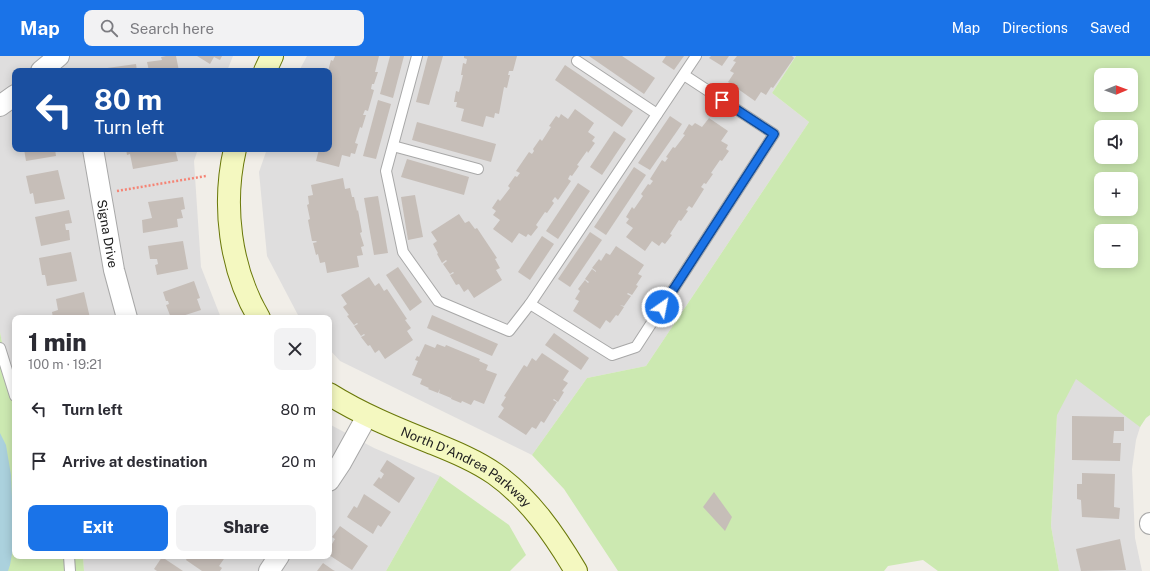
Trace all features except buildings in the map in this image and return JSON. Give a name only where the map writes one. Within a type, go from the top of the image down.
[{"type":"street","points":[[40,67],[59,56]]},
{"type":"street","points":[[266,68],[272,56]]},
{"type":"street","points":[[0,106],[12,96]]},
{"type":"street","name":"Signa Drive","points":[[93,152],[114,270],[126,315]]},
{"type":"street","points":[[234,152],[229,184],[232,236],[237,266],[242,281],[258,315]]},
{"type":"street","name":"North D'Andrea Parkway","points":[[332,396],[367,416],[467,458],[495,474],[515,490],[538,514],[560,544],[576,571]]},
{"type":"street","points":[[332,475],[367,416]]},
{"type":"street","points":[[269,571],[277,559]]},
{"type":"lane","points":[[417,56],[386,171],[403,252],[438,301],[509,331],[530,304],[696,56]]},
{"type":"lane","points":[[577,61],[657,114]]},
{"type":"lane","points":[[530,304],[612,355],[636,347],[774,134],[684,75]]},
{"type":"lane","points":[[393,146],[478,169]]},
{"type":"lane","points":[[0,348],[12,386]]},
{"type":"lane","points":[[69,559],[70,571]]},
{"type":"path","points":[[100,194],[206,176]]},
{"type":"shaded area","points":[[0,56],[233,56],[228,68],[12,68],[12,152],[197,152],[194,161],[201,267],[220,315],[12,315],[12,371],[4,353],[0,332]]},
{"type":"shaded area","points":[[307,56],[796,56],[772,93],[809,122],[646,366],[587,378],[532,455],[340,361],[332,352],[332,315],[298,315],[267,256],[259,172],[266,152],[332,152],[332,68],[301,68]]},
{"type":"shaded area","points":[[1076,378],[1141,424],[1136,440],[1132,469],[1135,538],[1142,571],[1059,571],[1051,526],[1057,413]]},
{"type":"shaded area","points":[[332,426],[374,448],[440,476],[386,571],[84,571],[83,559],[332,559]]},
{"type":"green space","points":[[796,56],[1150,56],[1150,415],[1140,427],[1076,379],[1057,415],[1051,526],[1059,571],[938,571],[923,560],[888,566],[884,571],[618,571],[564,489],[532,455],[587,378],[646,366],[809,122],[772,93]]},
{"type":"green space","points":[[0,332],[4,353],[12,371],[12,559],[83,559],[84,571],[0,571]]},
{"type":"green space","points":[[440,476],[509,525],[526,555],[510,571],[386,571]]},
{"type":"water","points":[[0,433],[6,445],[11,475],[12,554],[8,571],[0,571]]},
{"type":"route","points":[[662,307],[774,134],[722,100]]}]
